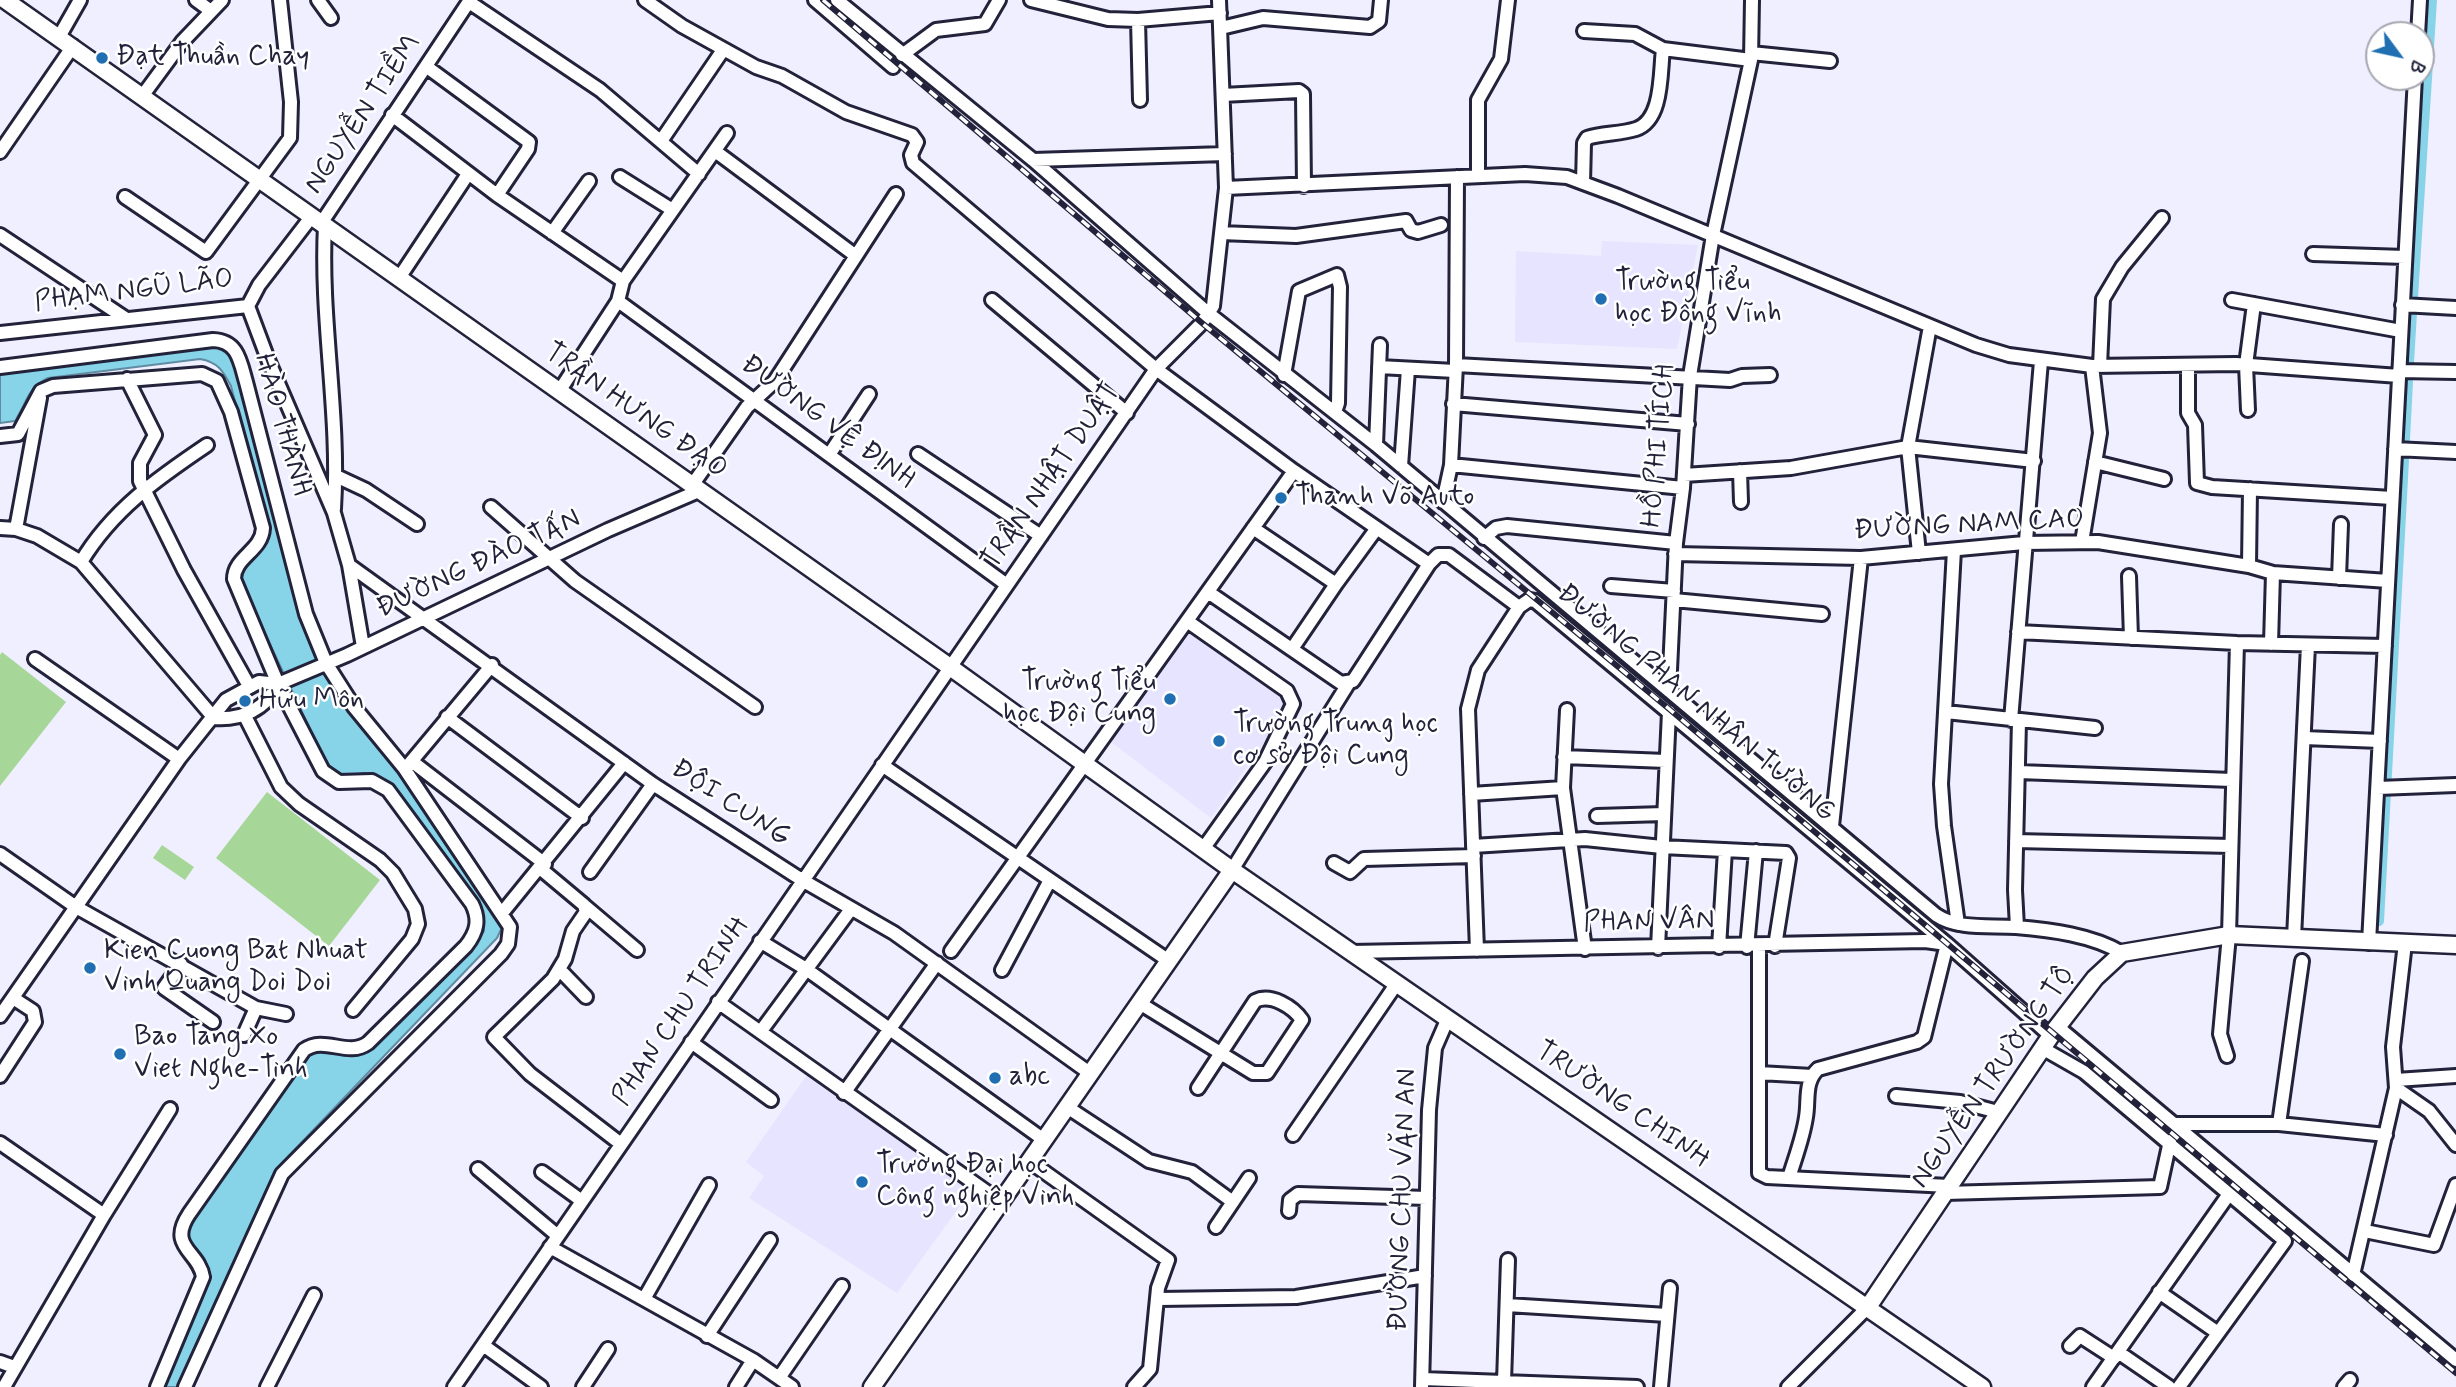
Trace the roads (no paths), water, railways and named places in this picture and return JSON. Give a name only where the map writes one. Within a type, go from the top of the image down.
[{"type":"main road","name":"TRẦN HƯNG ĐẠO","points":[[5,0],[697,487],[1232,870]]},
{"type":"main road","name":"TRƯỜNG CHINH","points":[[1232,870],[1982,1387]]},
{"type":"main road","points":[[872,1387],[1232,870]]},
{"type":"main road","points":[[2122,953],[2229,934],[2370,943],[2456,945]]},
{"type":"main road","name":"NGUYỄN TRƯỜNG TỘ","points":[[1868,1307],[2050,1037],[2095,978],[2122,953]]},
{"type":"street","points":[[0,152],[66,41],[80,0]]},
{"type":"street","points":[[196,0],[211,11]]},
{"type":"street","points":[[143,95],[182,42],[222,0]]},
{"type":"street","points":[[125,197],[206,252],[284,149],[290,133],[291,102],[280,0]]},
{"type":"street","points":[[318,0],[331,18]]},
{"type":"street","points":[[645,0],[723,50],[763,71],[782,76],[833,106],[912,135],[916,142],[911,155],[913,163],[1156,369],[1294,471],[1429,564],[1353,681],[1348,684],[1232,870]]},
{"type":"street","points":[[815,0],[893,67]]},
{"type":"street","points":[[837,0],[1033,160],[1205,318],[1376,445],[1936,915],[1958,924],[2017,927],[2102,941],[2122,953]]},
{"type":"street","points":[[902,55],[936,30],[985,24],[999,0]]},
{"type":"street","points":[[1031,0],[1079,6],[1108,19],[1138,20],[1220,6],[1226,188],[1213,306],[1205,318]]},
{"type":"street","points":[[1221,28],[1263,19],[1370,27],[1379,21],[1381,0]]},
{"type":"street","points":[[1478,176],[1478,100],[1500,59],[1508,0]]},
{"type":"street","name":"HỒ PHI TÍCH","points":[[1669,691],[1676,548],[1684,481],[1690,376],[1713,235],[1751,57],[1752,0]]},
{"type":"street","points":[[2419,21],[2420,0]]},
{"type":"street","points":[[470,1],[600,90],[699,174]]},
{"type":"street","name":"NGUYỄN TIỀM","points":[[320,221],[470,1]]},
{"type":"street","points":[[1138,20],[1140,100]]},
{"type":"street","points":[[1584,31],[1635,34],[1663,49],[1830,61]]},
{"type":"street","points":[[1583,183],[1587,138],[1634,130],[1643,126],[1654,112],[1663,49]]},
{"type":"street","points":[[662,141],[723,50]]},
{"type":"street","points":[[426,67],[529,142],[528,149],[497,195]]},
{"type":"street","points":[[1223,95],[1298,90],[1303,94],[1304,186]]},
{"type":"street","points":[[2370,943],[2414,91]]},
{"type":"street","points":[[392,115],[497,195],[623,281]]},
{"type":"street","points":[[560,390],[618,301],[623,281],[671,209],[727,133]]},
{"type":"street","points":[[715,151],[856,256]]},
{"type":"street","points":[[1033,160],[1225,154]]},
{"type":"street","points":[[399,278],[468,174]]},
{"type":"street","points":[[1226,188],[1525,174],[1567,177],[1976,345],[2041,361],[2096,366],[2246,365],[2399,373],[2456,372]]},
{"type":"street","points":[[620,177],[671,209]]},
{"type":"street","points":[[1443,502],[1451,465],[1452,404],[1456,368],[1457,177]]},
{"type":"street","points":[[552,233],[589,181]]},
{"type":"street","points":[[697,487],[747,407],[775,381],[807,334],[896,194]]},
{"type":"street","points":[[2082,542],[2100,433],[2096,366],[2103,299],[2122,267],[2162,218]]},
{"type":"street","points":[[320,221],[336,476],[334,513]]},
{"type":"street","name":"PHẠM NGŨ LÃO","points":[[0,333],[248,306],[276,262],[320,221]]},
{"type":"street","points":[[1221,233],[1296,236],[1406,221],[1411,230],[1418,232],[1441,225]]},
{"type":"street","points":[[0,235],[125,318]]},
{"type":"street","points":[[2313,254],[2405,257]]},
{"type":"street","points":[[1284,375],[1299,291],[1337,275],[1340,287],[1338,403],[1335,412]]},
{"type":"street","points":[[992,300],[1127,413]]},
{"type":"street","points":[[2232,300],[2401,331]]},
{"type":"street","name":"ĐƯỜNG VỆ ĐỊNH","points":[[618,301],[1007,585]]},
{"type":"street","points":[[2248,410],[2246,365],[2254,304]]},
{"type":"street","points":[[2402,305],[2456,308]]},
{"type":"street","points":[[248,306],[264,352],[334,513],[349,565],[363,647]]},
{"type":"street","name":"TRẦN NHẬT DUẬT","points":[[950,667],[1156,369],[1205,318]]},
{"type":"street","points":[[1919,553],[1908,447],[1930,326]]},
{"type":"street","name":"HÀO THÀNH","points":[[0,367],[213,340],[229,343],[239,356],[306,614],[323,664]]},
{"type":"street","points":[[1376,445],[1380,345]]},
{"type":"street","points":[[2017,927],[2019,772],[2015,721],[2018,632],[2041,361]]},
{"type":"street","points":[[2188,365],[2188,413],[2195,425],[2195,480],[2213,487],[2392,498]]},
{"type":"street","points":[[1379,367],[1690,376],[1730,380],[1742,376],[1770,375]]},
{"type":"street","points":[[1401,466],[1408,369]]},
{"type":"street","points":[[0,436],[19,435],[41,391],[53,386],[207,375],[223,390],[262,528],[260,541],[238,565],[234,579],[323,771],[339,782],[372,781],[388,790],[472,904],[478,919],[477,930],[460,953],[369,1043],[356,1050],[318,1043],[298,1056],[184,1222],[184,1246],[203,1277],[157,1387]]},
{"type":"street","points":[[0,1016],[204,724],[214,718],[226,700],[249,686],[184,570],[144,490],[138,470],[155,435],[127,379]]},
{"type":"street","points":[[16,529],[41,391]]},
{"type":"street","points":[[829,455],[869,394]]},
{"type":"street","points":[[1452,404],[1688,424]]},
{"type":"street","points":[[80,562],[110,519],[144,490],[207,445]]},
{"type":"street","points":[[1451,465],[1684,481],[1740,471],[1791,468],[1908,447],[2034,461]]},
{"type":"street","points":[[2395,449],[2456,452]]},
{"type":"street","points":[[918,454],[1041,536]]},
{"type":"street","points":[[2095,462],[2164,479]]},
{"type":"street","points":[[951,951],[1294,471]]},
{"type":"street","points":[[1740,471],[1741,502]]},
{"type":"street","points":[[336,476],[366,490],[416,524]]},
{"type":"street","name":"ĐƯỜNG ĐÀO TẤN","points":[[244,716],[263,705],[281,683],[363,647],[697,487]]},
{"type":"street","points":[[2249,566],[2250,489]]},
{"type":"street","points":[[491,507],[548,559],[657,641],[755,707]]},
{"type":"street","points":[[2339,578],[2341,524]]},
{"type":"street","name":"ĐƯỜNG NAM CAO","points":[[1485,538],[1490,531],[1507,526],[1676,548],[1861,558],[2024,543],[2082,542],[2249,566],[2273,573],[2388,581]]},
{"type":"street","points":[[0,528],[16,529],[48,542],[80,562],[214,718]]},
{"type":"street","points":[[1253,528],[1336,584]]},
{"type":"street","points":[[1292,649],[1377,528]]},
{"type":"street","points":[[1954,550],[1941,784],[1944,827],[1958,924]]},
{"type":"street","name":"ĐƯỜNG PHAN NHÂN TƯỜNG","points":[[1429,564],[1438,555],[1449,555],[1518,607],[1529,600],[1535,601],[1947,944],[2050,1037]]},
{"type":"street","points":[[1832,826],[1861,558]]},
{"type":"street","name":"ĐỘI CUNG","points":[[349,565],[492,665],[653,784],[937,963],[1091,1074]]},
{"type":"street","points":[[2271,644],[2273,573]]},
{"type":"street","points":[[2129,576],[2130,638]]},
{"type":"street","points":[[1611,586],[1822,614]]},
{"type":"street","points":[[1208,592],[1341,683],[1348,684]]},
{"type":"street","points":[[1477,950],[1468,709],[1478,670],[1518,607]]},
{"type":"street","points":[[1187,621],[1287,691],[1293,704],[1265,762],[1203,849]]},
{"type":"street","points":[[2018,632],[2237,643],[2385,646]]},
{"type":"street","points":[[2227,1056],[2220,1034],[2225,955],[2229,934],[2237,643]]},
{"type":"street","points":[[2294,938],[2308,645]]},
{"type":"street","points":[[35,659],[179,759]]},
{"type":"street","points":[[185,1387],[282,1174],[506,949],[511,933],[502,913],[407,765],[354,707],[323,664]]},
{"type":"street","points":[[407,765],[492,665]]},
{"type":"street","name":"PHAN CHU TRINH","points":[[454,1387],[950,667]]},
{"type":"street","name":"ĐƯỜNG ĐÀO TẤN","points":[[249,686],[258,682],[281,683]]},
{"type":"street","points":[[1567,710],[1563,788],[1585,949]]},
{"type":"street","points":[[1658,948],[1669,712]]},
{"type":"street","points":[[1946,712],[2095,728]]},
{"type":"street","points":[[214,718],[244,716],[281,787],[299,804],[380,860],[393,873],[415,909],[418,924],[412,940],[353,1010]]},
{"type":"street","points":[[447,717],[582,818]]},
{"type":"street","points":[[2304,738],[2380,741]]},
{"type":"street","points":[[1564,757],[1666,761]]},
{"type":"street","points":[[502,913],[543,867],[624,764]]},
{"type":"street","points":[[407,765],[543,867],[637,950]]},
{"type":"street","points":[[882,765],[1169,961]]},
{"type":"street","points":[[2019,772],[2232,780]]},
{"type":"street","points":[[590,872],[653,784]]},
{"type":"street","points":[[2378,788],[2456,785]]},
{"type":"street","points":[[1471,794],[1563,788]]},
{"type":"street","points":[[1597,816],[1664,814]]},
{"type":"street","points":[[1334,863],[1350,872],[1364,859],[1585,839],[1662,847],[1783,852],[1788,855],[1775,946]]},
{"type":"street","points":[[2017,841],[2231,846]]},
{"type":"street","points":[[1719,947],[1725,850]]},
{"type":"street","points":[[1756,851],[1753,947],[1759,1073],[1759,1172],[1767,1177],[1947,1189],[2160,1187],[2169,1141]]},
{"type":"street","points":[[0,854],[76,907],[256,1008],[286,1014]]},
{"type":"street","points":[[1002,970],[1050,880]]},
{"type":"street","points":[[585,906],[585,914],[573,931],[559,969],[548,984],[494,1037],[530,1074],[621,1144]]},
{"type":"street","points":[[761,1031],[851,909]]},
{"type":"street","points":[[760,941],[806,969],[1044,1140]]},
{"type":"street","name":"PHAN VÂN","points":[[1351,952],[1925,942],[1947,944]]},
{"type":"street","points":[[2353,1275],[2396,1084],[2393,1048],[2405,943]]},
{"type":"street","points":[[1789,1178],[1806,1118],[1812,1076],[1818,1069],[1917,1042],[1924,1037],[1947,944]]},
{"type":"street","points":[[2279,1124],[2302,961]]},
{"type":"street","points":[[844,1093],[937,963]]},
{"type":"street","points":[[181,964],[164,988],[214,1022]]},
{"type":"street","points":[[559,969],[586,997]]},
{"type":"street","points":[[1293,1135],[1397,983]]},
{"type":"street","points":[[1141,1004],[1221,1053],[1253,1073],[1264,1075],[1300,1028],[1302,1020],[1280,1003],[1262,997],[1255,1000],[1221,1053],[1198,1088]]},
{"type":"street","points":[[0,1076],[35,1022],[33,1011],[13,998]]},
{"type":"street","points":[[718,1002],[1001,1202]]},
{"type":"street","points":[[244,1035],[256,1008]]},
{"type":"street","name":"ĐƯỜNG CHU VĂN AN","points":[[1422,1383],[1429,1110],[1435,1048],[1448,1018]]},
{"type":"street","points":[[2050,1037],[2174,1124],[2456,1360]]},
{"type":"street","points":[[2050,1037],[2084,1072],[2285,1241],[2179,1387]]},
{"type":"street","points":[[691,1042],[771,1100]]},
{"type":"street","points":[[1759,1073],[1812,1076]]},
{"type":"street","points":[[2396,1084],[2456,1076]]},
{"type":"street","points":[[2396,1084],[2430,1111],[2456,1146]]},
{"type":"street","points":[[1896,1096],[1960,1102],[1998,1112]]},
{"type":"street","points":[[1067,1107],[1149,1161],[1192,1172],[1233,1202]]},
{"type":"street","points":[[4,1387],[170,1108]]},
{"type":"street","points":[[2174,1124],[2279,1124],[2386,1135]]},
{"type":"street","points":[[0,1143],[104,1215]]},
{"type":"street","points":[[1029,1161],[1167,1258],[1167,1269],[1158,1288],[1150,1369],[1134,1387]]},
{"type":"street","points":[[478,1169],[558,1236]]},
{"type":"street","points":[[542,1172],[582,1201]]},
{"type":"street","points":[[1216,1227],[1249,1178]]},
{"type":"street","points":[[644,1299],[709,1185]]},
{"type":"street","points":[[2365,1231],[2434,1245],[2456,1185]]},
{"type":"street","points":[[1289,1211],[1290,1200],[1298,1194],[1427,1198]]},
{"type":"street","points":[[2093,1387],[2230,1194]]},
{"type":"street","points":[[707,1336],[771,1240]]},
{"type":"street","points":[[550,1247],[753,1360],[792,1387]]},
{"type":"street","points":[[1504,1382],[1508,1260]]},
{"type":"street","points":[[1159,1298],[1296,1297],[1425,1276]]},
{"type":"street","points":[[779,1378],[842,1286]]},
{"type":"street","points":[[1661,1387],[1670,1288]]},
{"type":"street","points":[[2159,1292],[2218,1332]]},
{"type":"street","points":[[267,1387],[314,1295]]},
{"type":"street","points":[[1507,1305],[1667,1315]]},
{"type":"street","points":[[1788,1387],[1868,1307]]},
{"type":"street","points":[[2070,1346],[2080,1336],[2169,1387]]},
{"type":"street","points":[[483,1345],[541,1387]]},
{"type":"street","points":[[583,1387],[608,1349]]},
{"type":"street","points":[[736,1387],[753,1360]]},
{"type":"street","points":[[0,1362],[14,1367]]},
{"type":"street","points":[[1801,1373],[1801,1387]]},
{"type":"street","points":[[1422,1383],[1504,1382],[1637,1387]]},
{"type":"water","points":[[222,346],[237,359],[313,646],[324,673],[400,771],[504,923],[497,938],[276,1169],[178,1387],[164,1387],[210,1275],[190,1244],[188,1229],[305,1056],[319,1049],[359,1052],[367,1049],[484,931],[480,906],[473,894],[391,784],[365,773],[341,776],[327,765],[241,583],[240,572],[263,546],[267,527],[231,386],[219,368],[200,359],[48,378],[32,391],[15,421],[0,423],[0,370]]},
{"type":"waterway","points":[[2413,297],[2432,0]]},
{"type":"waterway","points":[[2409,362],[2412,313]]},
{"type":"waterway","points":[[2405,439],[2408,382]]},
{"type":"waterway","points":[[2379,921],[2404,460]]},
{"type":"railway","points":[[823,0],[1202,323],[1668,708],[2456,1373]]},
{"type":"place","name":"Đạt Thuần Chay","points":[[102,58]]},
{"type":"place","name":"Trường Tiểu học Đông Vĩnh","points":[[1601,299]]},
{"type":"place","name":"Thanh Võ Auto","points":[[1281,498]]},
{"type":"place","name":"Trường Tiểu học Đội Cung","points":[[1170,699]]},
{"type":"place","name":"Hữu Môn","points":[[245,701]]},
{"type":"place","name":"Trường Trung học cơ sở Đội Cung","points":[[1219,741]]},
{"type":"place","name":"Kien Cuong Bat Nhuat Vinh Quang Doi Doi","points":[[90,968]]},
{"type":"place","name":"Bao Tang Xo Viet Nghe-Tinh","points":[[120,1054]]},
{"type":"place","name":"abc","points":[[995,1078]]},
{"type":"place","name":"Trường Đại học Công nghiệp Vinh","points":[[862,1182]]}]
